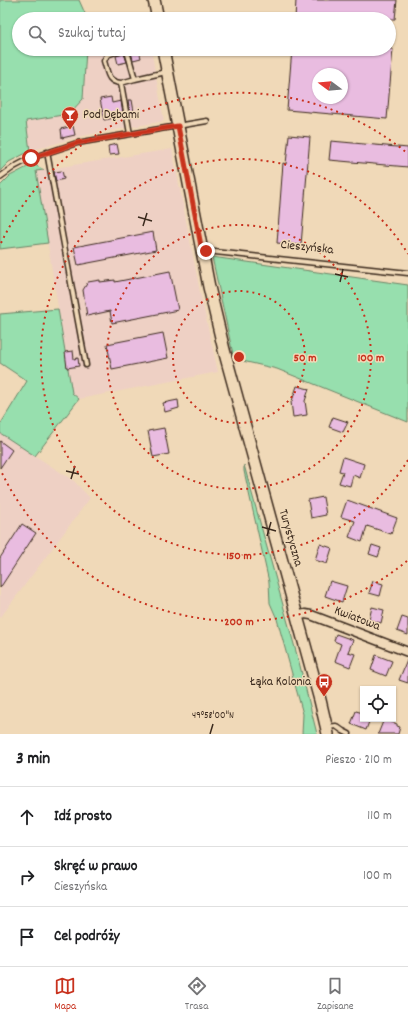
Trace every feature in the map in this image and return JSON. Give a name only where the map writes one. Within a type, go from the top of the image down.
[{"type":"main road","points":[[154,0],[157,12]]},
{"type":"main road","points":[[165,56],[202,251]]},
{"type":"main road","name":"Turystyczna","points":[[202,251],[224,350],[328,730]]},
{"type":"street","name":"Kwiatowa","points":[[298,616],[305,614],[311,615],[408,652]]},
{"type":"lane","points":[[106,56],[104,61],[111,80],[115,83],[121,84],[135,79],[168,72]]},
{"type":"lane","points":[[128,56],[135,79]]},
{"type":"lane","points":[[121,84],[130,134]]},
{"type":"lane","points":[[0,177],[14,167],[31,158],[77,143],[207,120]]},
{"type":"lane","points":[[47,152],[86,365]]},
{"type":"lane","name":"Cieszyńska","points":[[202,251],[408,273]]},
{"type":"lane","points":[[328,730],[336,726],[350,734]]},
{"type":"shaded area","points":[[86,56],[152,56],[164,121],[82,136],[30,151],[26,121],[69,114],[83,99]]},
{"type":"shaded area","points":[[172,149],[200,292],[218,372],[79,399],[72,393],[36,171]]},
{"type":"shaded area","points":[[0,433],[74,481],[90,498],[0,618]]},
{"type":"green space","points":[[0,0],[79,0],[84,12],[12,12],[12,56],[86,56],[83,99],[69,114],[26,121],[30,151],[9,162],[0,171]]},
{"type":"green space","points":[[33,164],[44,170],[36,171],[48,243],[0,249],[0,186],[10,176]]},
{"type":"green space","points":[[212,257],[408,285],[408,422],[277,369],[234,359]]},
{"type":"green space","points":[[58,309],[72,393],[79,399],[35,456],[0,433],[0,425],[27,381],[0,363],[0,314]]},
{"type":"green space","points":[[244,465],[300,666],[317,734],[302,734],[303,714],[277,619],[270,603],[269,582],[244,471]]},
{"type":"building","points":[[296,0],[397,0],[396,12],[295,12]]},
{"type":"building","points":[[116,56],[125,56],[127,62],[118,64]]},
{"type":"building","points":[[132,56],[140,56],[141,58],[133,60]]},
{"type":"building","points":[[291,56],[392,56],[387,119],[287,110]]},
{"type":"building","points":[[111,97],[112,103],[121,101],[123,114],[114,115],[114,118],[104,120],[100,99]]},
{"type":"building","points":[[128,100],[132,100],[134,112],[130,113]]},
{"type":"building","points":[[73,126],[75,135],[62,138],[61,129]]},
{"type":"building","points":[[289,135],[310,137],[301,245],[277,243],[283,163],[286,164]]},
{"type":"building","points":[[331,141],[408,148],[408,167],[329,160]]},
{"type":"building","points":[[117,144],[119,154],[109,155],[108,146]]},
{"type":"building","points":[[62,171],[64,179],[56,181],[54,172]]},
{"type":"building","points":[[153,232],[156,250],[78,265],[74,247]]},
{"type":"building","points":[[170,271],[178,310],[112,323],[110,311],[87,316],[83,290],[88,282],[115,280],[115,282]]},
{"type":"building","points":[[163,333],[168,358],[112,369],[107,344]]},
{"type":"building","points":[[73,351],[74,359],[78,358],[79,366],[67,368],[65,352]]},
{"type":"building","points":[[297,386],[309,389],[305,401],[307,415],[293,417],[291,402]]},
{"type":"building","points":[[178,400],[179,408],[165,412],[163,403]]},
{"type":"building","points":[[333,417],[348,422],[343,432],[329,427]]},
{"type":"building","points":[[164,428],[169,454],[153,457],[148,431]]},
{"type":"building","points":[[0,441],[12,450],[0,468]]},
{"type":"building","points":[[343,457],[364,464],[360,478],[353,475],[350,486],[339,483],[343,472],[339,471]]},
{"type":"building","points":[[323,497],[326,515],[311,518],[308,500]]},
{"type":"building","points":[[347,500],[397,518],[391,534],[367,526],[362,542],[349,537],[355,521],[341,517]]},
{"type":"building","points":[[22,524],[36,533],[0,588],[0,558]]},
{"type":"building","points":[[320,544],[332,548],[327,564],[315,560]]},
{"type":"building","points":[[372,545],[381,548],[378,557],[369,554]]},
{"type":"building","points":[[330,581],[347,586],[342,602],[325,596]]},
{"type":"building","points":[[373,581],[383,584],[380,596],[369,593]]},
{"type":"building","points":[[372,607],[384,610],[381,623],[369,620]]},
{"type":"building","points":[[402,617],[408,619],[408,635],[397,631]]},
{"type":"building","points":[[336,634],[353,640],[348,652],[355,654],[350,667],[335,661],[341,644],[334,641]]},
{"type":"building","points":[[376,655],[392,661],[386,676],[371,670]]},
{"type":"building","points":[[408,658],[408,683],[399,680]]},
{"type":"building","points":[[356,711],[360,712],[360,722],[369,722],[366,730],[351,724]]},
{"type":"building","points":[[383,722],[392,722],[400,727],[398,734],[378,734]]},
{"type":"place","name":"Pod Dębami","points":[[70,130]]},
{"type":"place","name":"Łąka Kolonia","points":[[324,697]]},
{"type":"route","points":[[31,158],[77,143],[178,126],[202,251],[206,251]]}]
